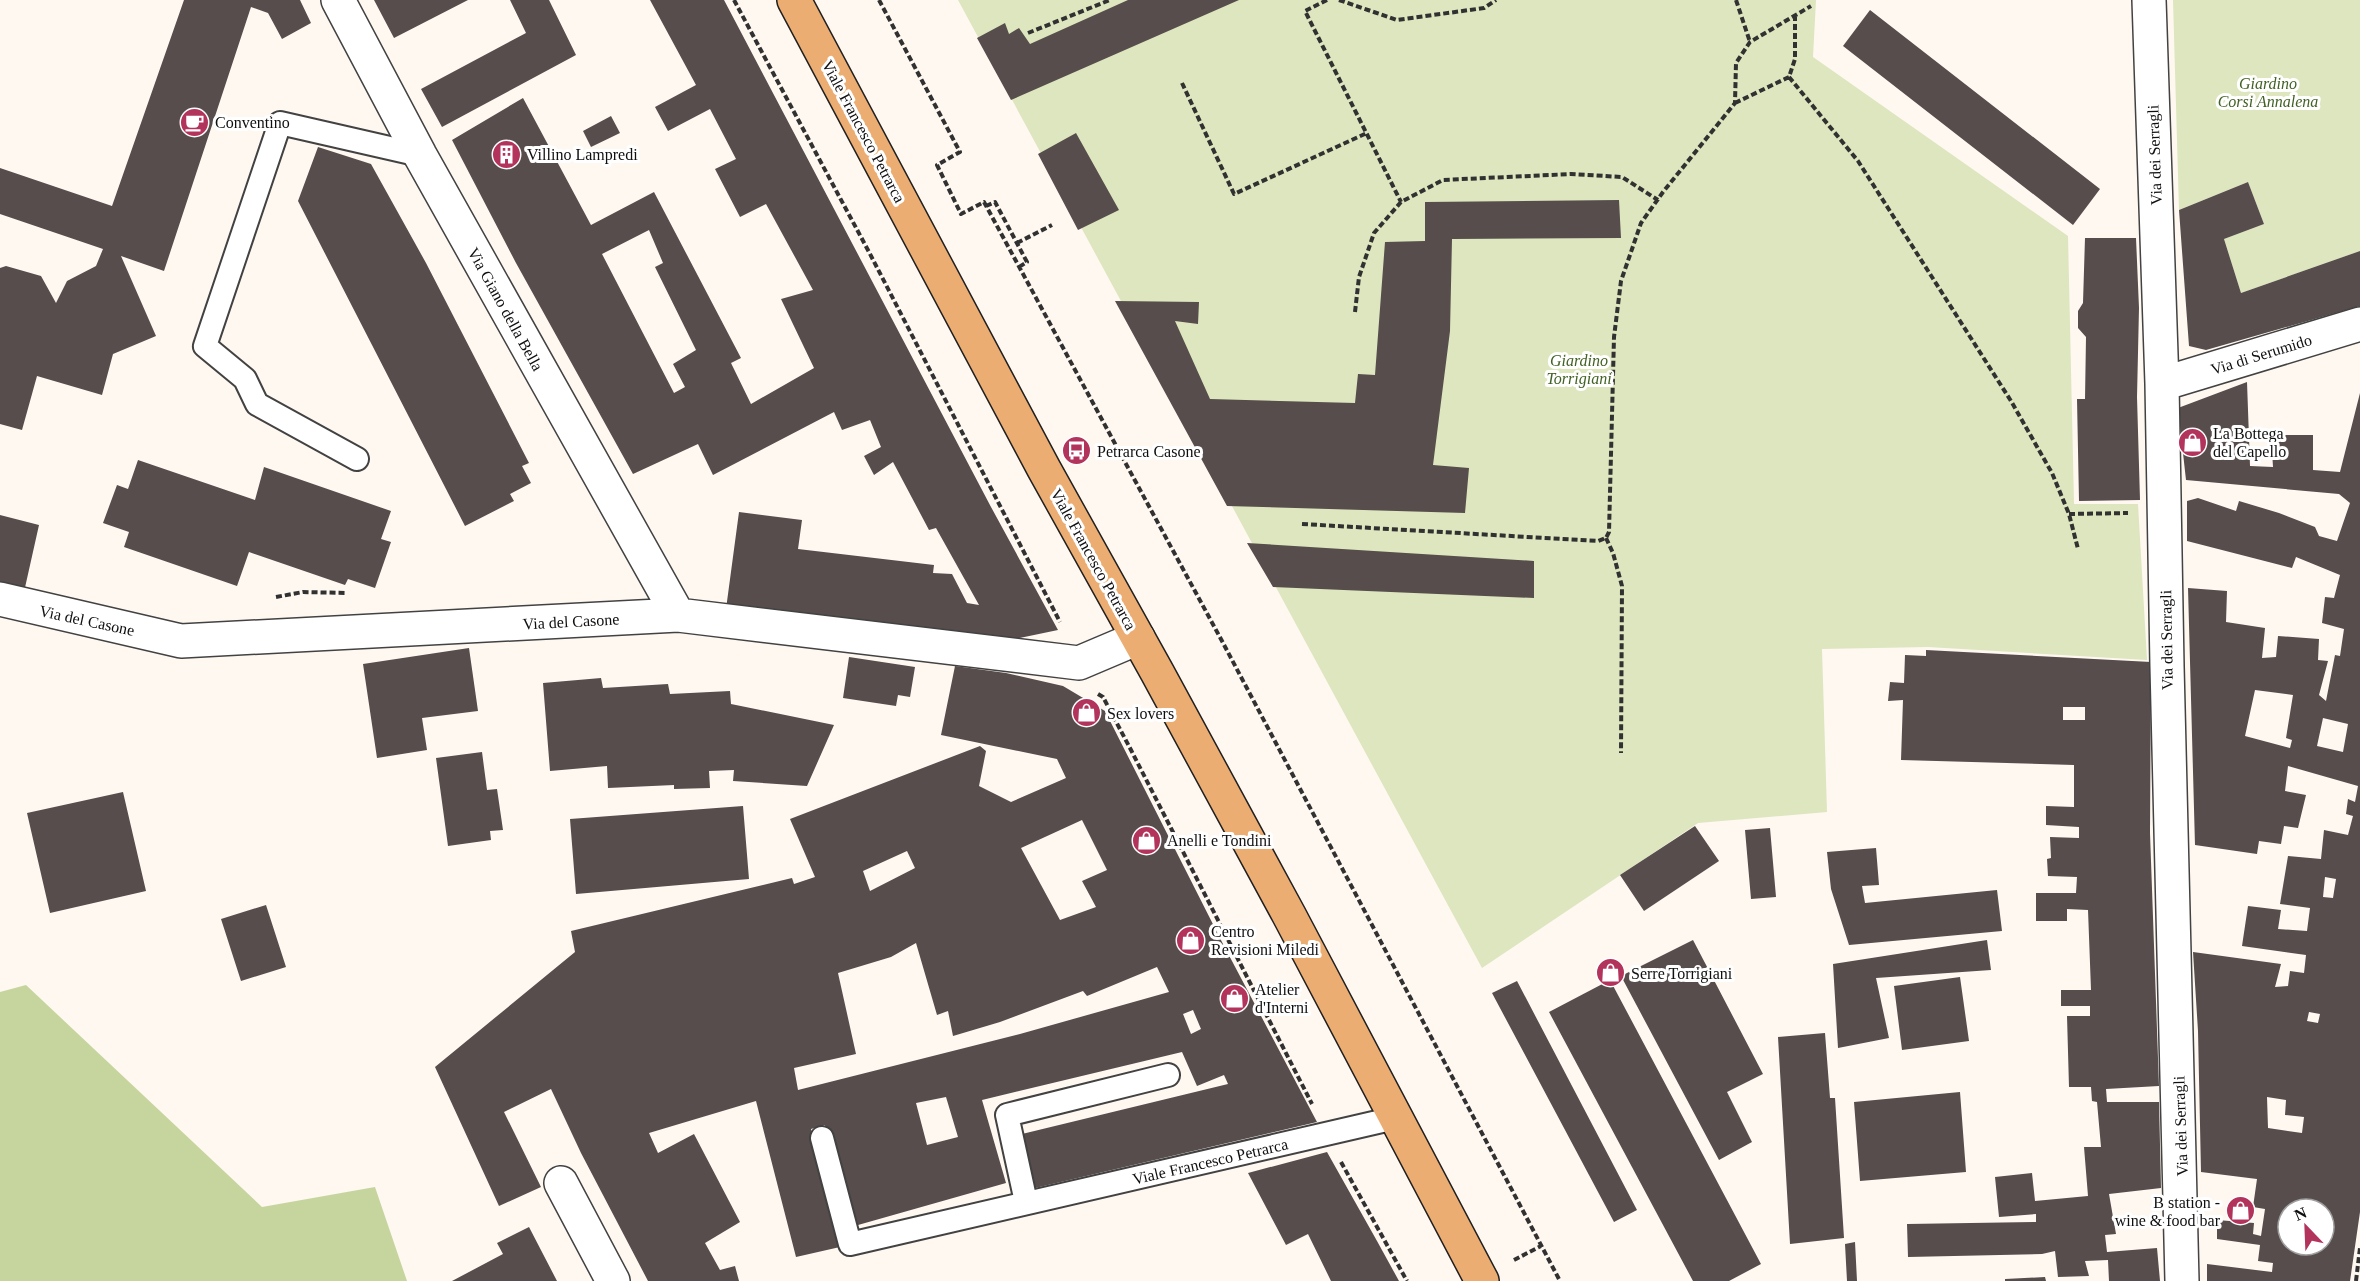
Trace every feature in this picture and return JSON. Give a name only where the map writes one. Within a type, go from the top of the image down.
[{"type":"main road","name":"Viale Francesco Petrarca","points":[[794,0],[1044,469],[1289,915],[1482,1281]]},
{"type":"street","name":"Via Giano della Bella","points":[[338,0],[420,155],[678,615]]},
{"type":"street","name":"Via dei Serragli","points":[[2149,0],[2162,384],[2166,654],[2182,1281]]},
{"type":"street","name":"Via di Serumido","points":[[2162,384],[2360,324]]},
{"type":"street","name":"Via del Casone","points":[[0,599],[181,641],[678,615],[1079,663],[1138,638]]},
{"type":"street","points":[[561,1183],[613,1281]]},
{"type":"lane","points":[[357,459],[257,404],[245,379],[205,346],[280,123],[420,155]]},
{"type":"lane","points":[[1026,1202],[1008,1115],[1168,1075]]},
{"type":"lane","name":"Viale Francesco Petrarca","points":[[822,1138],[850,1244],[1395,1118]]},
{"type":"path","points":[[734,0],[869,252],[1063,629]]},
{"type":"path","points":[[879,0],[960,152],[937,165],[961,214],[984,202],[1228,652],[1560,1281]]},
{"type":"path","points":[[1029,33],[1110,0]]},
{"type":"path","points":[[1328,0],[1305,11],[1401,202]]},
{"type":"path","points":[[1339,0],[1397,20],[1484,8],[1496,0]]},
{"type":"path","points":[[1736,0],[1750,42]]},
{"type":"path","points":[[1735,103],[1736,63],[1750,42],[1811,6]]},
{"type":"path","points":[[1302,524],[1598,541],[1606,538],[1609,532],[1614,337],[1621,281],[1641,223],[1735,103],[1789,77],[1795,59],[1795,15]]},
{"type":"path","points":[[1789,77],[1858,161],[2011,401],[2052,473],[2069,514],[2078,549]]},
{"type":"path","points":[[1182,83],[1234,194],[1367,133]]},
{"type":"path","points":[[1355,312],[1359,277],[1374,233],[1401,202],[1443,180],[1571,174],[1622,177],[1658,200]]},
{"type":"path","points":[[986,206],[995,202],[1027,262],[1019,267]]},
{"type":"path","points":[[1017,243],[1052,225]]},
{"type":"path","points":[[2069,514],[2128,513]]},
{"type":"path","points":[[1606,538],[1614,553],[1622,586],[1621,753]]},
{"type":"path","points":[[1092,691],[1103,697],[1328,1134],[1407,1281]]},
{"type":"path","points":[[2356,1281],[2360,1248]]},
{"type":"green space","name":"Giardino Torrigiani","points":[[958,0],[1816,0],[1813,57],[2068,236],[2074,504],[2138,504],[2147,660],[1928,647],[1822,649],[1827,812],[1698,823],[1482,968]]},
{"type":"green space","name":"Giardino Corsi Annalena","points":[[2173,0],[2360,0],[2360,251],[2241,293],[2224,239],[2264,224],[2248,182],[2179,210]]},
{"type":"green space","points":[[26,985],[262,1207],[375,1187],[407,1281],[0,1281],[0,992]]},
{"type":"building","points":[[184,0],[300,0],[311,23],[282,39],[268,13],[251,7],[164,271],[121,256],[156,336],[113,354],[102,395],[37,376],[22,430],[0,424],[0,268],[6,266],[41,276],[56,303],[67,281],[96,266],[103,249],[0,214],[0,168],[112,206]]},
{"type":"building","points":[[374,0],[468,0],[394,38]]},
{"type":"building","points":[[510,0],[549,0],[576,55],[442,127],[421,89],[526,33]]},
{"type":"building","points":[[650,0],[724,0],[1058,630],[1001,642],[726,609],[739,512],[802,520],[798,549],[934,565],[933,573],[952,574],[967,603],[979,605],[936,528],[929,530],[893,462],[874,475],[864,456],[881,447],[870,420],[842,430],[834,412],[713,475],[698,444],[633,474],[516,263],[452,140],[523,98],[591,225],[654,192],[741,358],[731,363],[751,404],[814,368],[781,299],[813,290],[766,204],[740,217],[715,169],[736,159],[710,109],[668,131],[655,107],[696,85]],"holes":[[[649,230],[663,263],[655,267],[696,350],[673,364],[685,387],[674,393],[602,254]]]},
{"type":"building","points":[[1128,0],[1239,0],[1011,100],[977,38],[1005,23],[1009,34],[1019,28],[1030,44]]},
{"type":"building","points":[[1870,10],[2100,189],[2073,225],[1843,46]]},
{"type":"building","points":[[611,116],[620,133],[591,147],[583,131]]},
{"type":"building","points":[[1076,133],[1119,210],[1078,230],[1038,154]]},
{"type":"building","points":[[318,147],[371,164],[426,263],[529,463],[522,466],[531,483],[510,494],[514,501],[465,526],[298,201]]},
{"type":"building","points":[[2248,182],[2264,224],[2224,239],[2241,293],[2360,251],[2360,306],[2206,350],[2189,346],[2179,210]]},
{"type":"building","points":[[1619,200],[1621,238],[1452,239],[1450,331],[1433,465],[1469,468],[1465,513],[1227,506],[1115,301],[1199,302],[1198,324],[1175,321],[1210,399],[1355,403],[1358,374],[1375,375],[1385,242],[1425,241],[1425,202]]},
{"type":"building","points":[[2085,238],[2136,238],[2139,308],[2137,397],[2140,500],[2079,501],[2077,399],[2085,399],[2086,337],[2078,328],[2078,311],[2083,303]]},
{"type":"building","points":[[2247,382],[2250,466],[2273,467],[2271,435],[2313,435],[2313,470],[2340,472],[2360,393],[2360,1212],[2350,1281],[2207,1281],[2207,1264],[2272,1272],[2273,1263],[2258,1261],[2260,1245],[2217,1239],[2217,1220],[2254,1223],[2253,1234],[2261,1236],[2265,1209],[2253,1207],[2257,1179],[2201,1172],[2198,1031],[2193,952],[2281,964],[2275,987],[2288,986],[2290,971],[2304,973],[2306,955],[2242,946],[2248,906],[2281,910],[2278,929],[2307,931],[2310,908],[2280,904],[2288,856],[2321,859],[2324,830],[2348,835],[2353,816],[2346,814],[2348,799],[2355,802],[2358,786],[2288,766],[2285,791],[2306,795],[2298,828],[2284,826],[2281,844],[2259,841],[2257,854],[2195,845],[2188,588],[2227,591],[2226,622],[2265,628],[2262,658],[2276,657],[2278,636],[2319,639],[2318,660],[2328,661],[2319,695],[2326,701],[2335,655],[2340,656],[2344,629],[2322,623],[2325,597],[2334,598],[2340,575],[2296,557],[2292,568],[2187,541],[2187,501],[2198,498],[2236,511],[2239,501],[2315,527],[2319,536],[2337,541],[2350,503],[2339,494],[2186,480],[2178,408]],"holes":[[[2255,690],[2293,695],[2286,738],[2292,740],[2290,748],[2245,736]],[[2323,718],[2348,724],[2343,752],[2317,746]],[[2325,877],[2336,879],[2333,898],[2323,897]],[[2309,1012],[2320,1014],[2318,1023],[2307,1021]],[[2267,1097],[2286,1100],[2285,1115],[2304,1117],[2302,1133],[2268,1128]]]},
{"type":"building","points":[[138,460],[255,500],[264,467],[391,511],[381,539],[391,542],[375,588],[348,579],[345,585],[249,552],[237,586],[124,547],[129,532],[103,523],[117,485],[128,489]]},
{"type":"building","points":[[0,515],[39,525],[24,592],[0,586]]},
{"type":"building","points":[[1247,543],[1534,561],[1534,598],[1273,587]]},
{"type":"building","points":[[469,648],[478,711],[422,718],[427,750],[377,758],[363,664]]},
{"type":"building","points":[[1926,650],[2151,662],[2150,833],[2159,1086],[2106,1089],[2107,1102],[2159,1102],[2161,1188],[2109,1194],[2116,1234],[2105,1235],[2107,1252],[2157,1248],[2160,1281],[2109,1281],[2108,1260],[2085,1261],[2089,1276],[2058,1277],[2055,1251],[2042,1254],[1908,1257],[1907,1224],[2036,1222],[2036,1214],[1999,1217],[1995,1177],[2032,1173],[2035,1201],[2088,1196],[2084,1147],[2101,1147],[2097,1102],[2092,1101],[2091,1087],[2069,1087],[2067,1016],[2090,1016],[2090,1006],[2061,1006],[2061,990],[2091,990],[2088,910],[2067,909],[2067,921],[2036,921],[2036,893],[2076,893],[2077,877],[2048,876],[2047,859],[2051,858],[2050,837],[2079,838],[2079,827],[2046,825],[2046,806],[2074,807],[2074,765],[1901,760],[1903,700],[1888,701],[1890,682],[1904,683],[1905,655],[1926,656]],"holes":[[[2063,707],[2085,707],[2085,720],[2063,720]]]},
{"type":"building","points":[[849,657],[915,667],[910,697],[898,695],[896,706],[843,698]]},
{"type":"building","points":[[955,666],[1006,673],[1063,686],[1105,711],[1223,944],[1317,1122],[1035,1188],[1022,1134],[1228,1084],[1224,1075],[1197,1086],[1182,1052],[982,1100],[1006,1183],[851,1227],[825,1125],[811,1129],[840,1247],[796,1257],[756,1101],[649,1133],[658,1153],[694,1134],[740,1222],[705,1243],[720,1270],[735,1266],[739,1281],[648,1281],[581,1153],[551,1089],[504,1112],[541,1187],[499,1206],[435,1067],[575,952],[571,931],[792,878],[794,884],[815,877],[790,819],[980,746],[986,751],[979,786],[1011,802],[1066,778],[1057,759],[941,735]],"holes":[[[1082,820],[1107,870],[1082,881],[1096,907],[1060,920],[1021,848]],[[907,851],[915,868],[870,891],[863,871]],[[916,943],[937,1015],[948,1011],[953,1036],[1000,1022],[1083,991],[1087,996],[1157,967],[1169,992],[1020,1034],[798,1090],[794,1068],[856,1054],[838,973],[891,957]],[[1193,1010],[1201,1029],[1191,1034],[1183,1014]],[[946,1097],[958,1137],[927,1145],[916,1103]]]},
{"type":"building","points":[[601,678],[603,688],[668,684],[670,694],[730,691],[731,704],[834,725],[807,786],[733,781],[734,770],[709,771],[710,788],[674,789],[674,785],[608,788],[607,766],[550,771],[543,683]]},
{"type":"building","points":[[482,752],[487,790],[497,789],[503,830],[490,831],[491,840],[448,846],[436,758]]},
{"type":"building","points":[[123,792],[146,891],[50,913],[27,813]]},
{"type":"building","points":[[743,806],[749,879],[576,894],[570,819]]},
{"type":"building","points":[[1695,826],[1719,861],[1644,911],[1620,875]]},
{"type":"building","points":[[1770,828],[1776,897],[1751,899],[1745,830]]},
{"type":"building","points":[[1876,848],[1879,885],[1862,886],[1865,903],[1997,890],[2002,931],[1849,945],[1831,889],[1827,852]]},
{"type":"building","points":[[266,905],[286,967],[241,981],[221,919]]},
{"type":"building","points":[[1693,940],[1763,1074],[1727,1092],[1752,1142],[1719,1160],[1621,976]]},
{"type":"building","points":[[1987,940],[1991,970],[1876,978],[1889,1038],[1838,1048],[1833,964]]},
{"type":"building","points":[[1960,977],[1969,1041],[1902,1050],[1894,986]]},
{"type":"building","points":[[1610,980],[1761,1264],[1729,1281],[1693,1281],[1549,1012]]},
{"type":"building","points":[[1517,981],[1637,1210],[1614,1222],[1492,993]]},
{"type":"building","points":[[1825,1033],[1830,1098],[1835,1098],[1844,1238],[1790,1244],[1778,1037]]},
{"type":"building","points":[[1960,1092],[1966,1172],[1860,1181],[1854,1102]]},
{"type":"building","points":[[1327,1152],[1399,1281],[1331,1281],[1308,1234],[1286,1245],[1248,1173]]},
{"type":"building","points":[[529,1227],[557,1281],[452,1281],[503,1254],[497,1243]]},
{"type":"building","points":[[1855,1242],[1857,1281],[1847,1281],[1845,1244]]},
{"type":"building","points":[[2045,1277],[2046,1281],[2005,1281],[2005,1279]]},
{"type":"place","name":"Conventino","points":[[194,122]]},
{"type":"place","name":"Villino Lampredi","points":[[506,154]]},
{"type":"place","name":"La Bottega del Capello","points":[[2192,442]]},
{"type":"place","name":"Petrarca Casone","points":[[1076,451]]},
{"type":"place","name":"Sex lovers","points":[[1086,713]]},
{"type":"place","name":"Anelli e Tondini","points":[[1146,840]]},
{"type":"place","name":"Centro Revisioni Miledi","points":[[1190,940]]},
{"type":"place","name":"Serre Torrigiani","points":[[1610,973]]},
{"type":"place","name":"Atelier d'Interni","points":[[1234,998]]},
{"type":"place","name":"B station - wine & food bar","points":[[2241,1211]]}]
